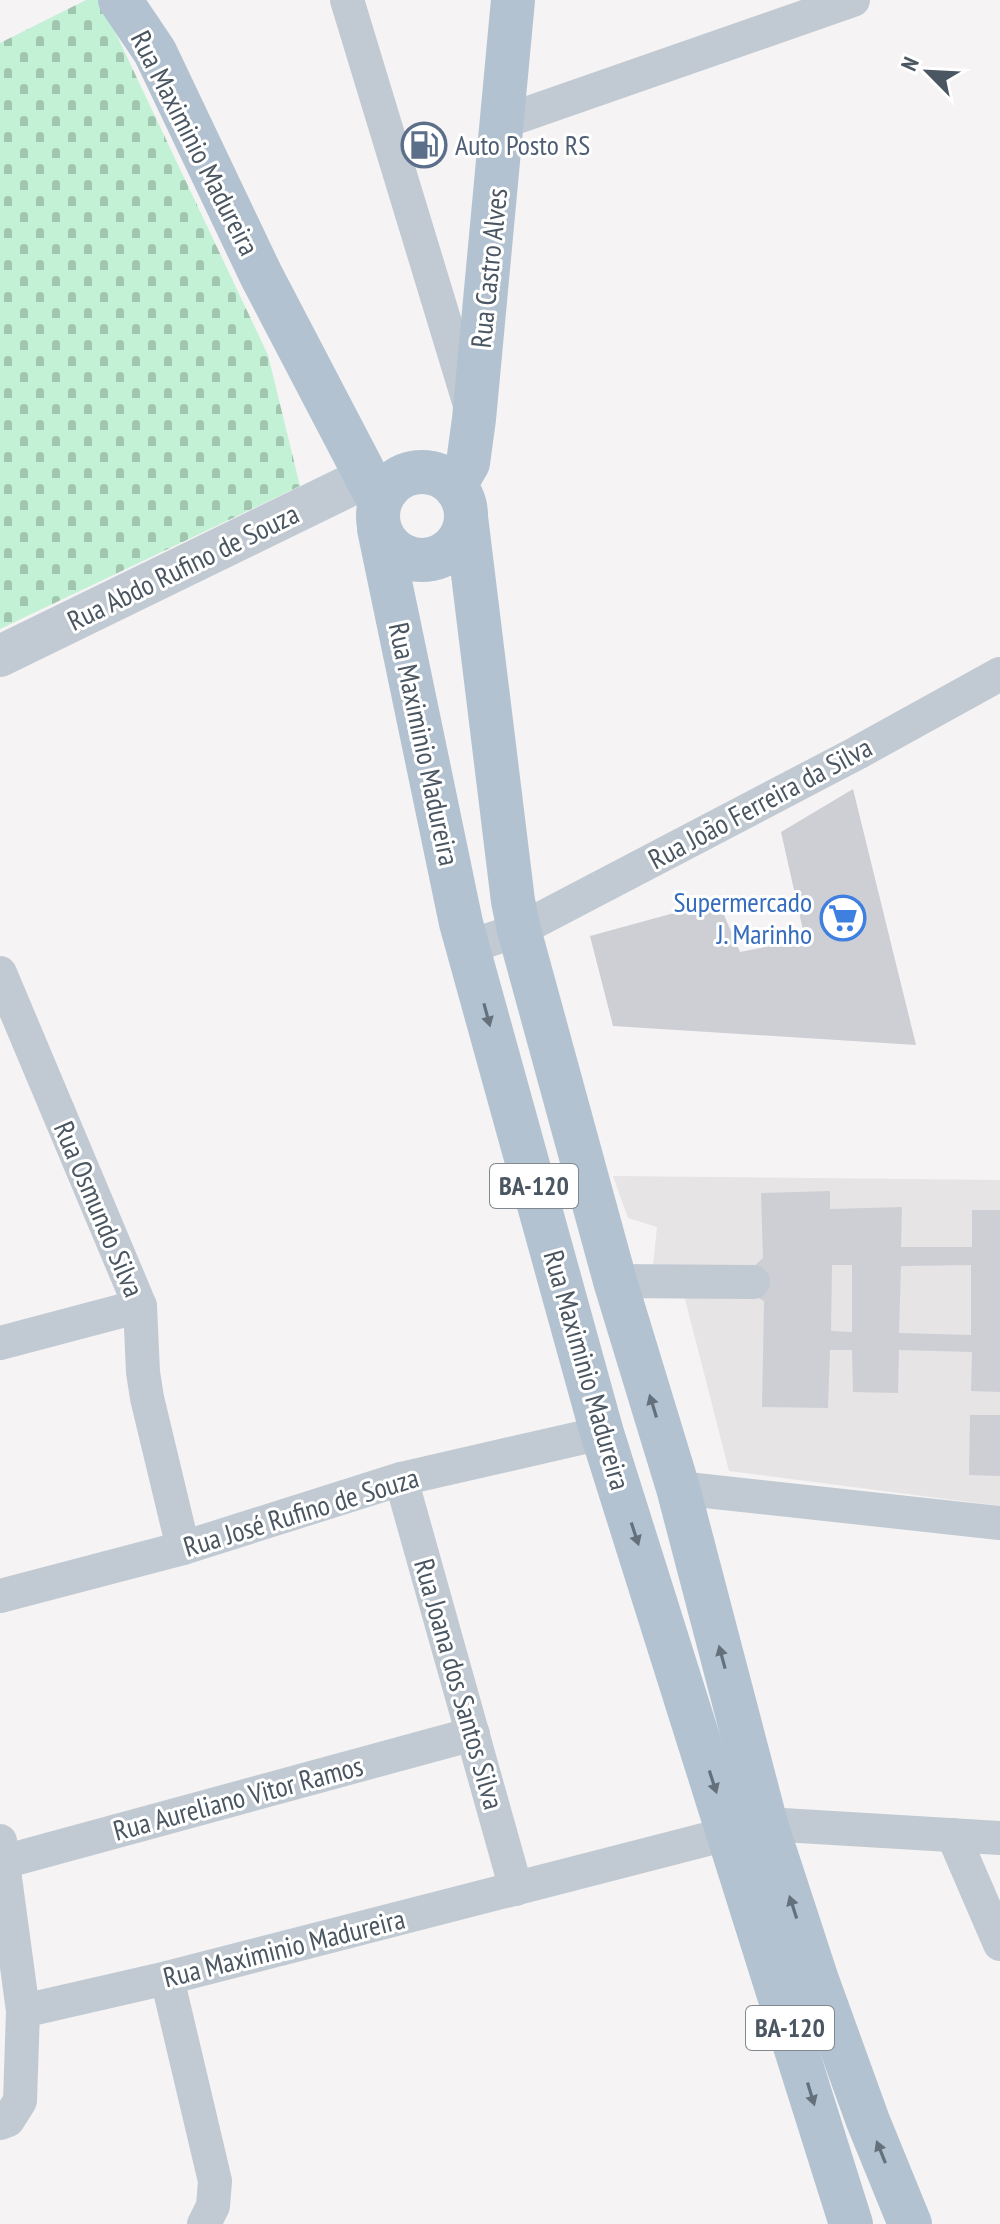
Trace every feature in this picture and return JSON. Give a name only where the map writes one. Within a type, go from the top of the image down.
[{"type":"main road","name":"Rua Maximinio Madureira","points":[[120,0],[155,52],[261,275],[375,502],[461,923],[602,1433],[748,1828],[822,1994],[868,2121],[910,2224]]},
{"type":"main road","name":"Rua Castro Alves","points":[[461,501],[474,419],[513,0]]},
{"type":"main road","points":[[413,471],[435,472],[461,501],[463,532],[455,546],[442,555],[427,560],[412,559],[397,553],[386,542],[375,502],[392,482],[413,471]]},
{"type":"main road","name":"Rua Maximinio Madureira","points":[[461,501],[519,930],[615,1281],[678,1488],[748,1828],[851,2224]]},
{"type":"street","points":[[347,0],[474,419]]},
{"type":"street","points":[[503,122],[853,0]]},
{"type":"street","name":"Rua Abdo Rufino de Souza","points":[[0,656],[375,502]]},
{"type":"street","name":"Rua João Ferreira da Silva","points":[[468,947],[519,930],[857,753],[1000,674]]},
{"type":"street","name":"Rua Osmundo Silva","points":[[0,973],[140,1306],[147,1398],[183,1548]]},
{"type":"street","points":[[615,1281],[753,1282]]},
{"type":"street","points":[[0,1343],[140,1306]]},
{"type":"street","name":"Rua José Rufino de Souza","points":[[0,1596],[183,1548],[401,1479],[602,1433]]},
{"type":"street","name":"Rua Joana dos Santos Silva","points":[[401,1479],[516,1889]]},
{"type":"street","points":[[678,1488],[1000,1523]]},
{"type":"street","name":"Rua Aureliano Vitor Ramos","points":[[1,1851],[473,1734]]},
{"type":"street","points":[[748,1828],[1000,1838]]},
{"type":"street","name":"Rua Maximinio Madureira","points":[[23,2011],[167,1978],[748,1828]]},
{"type":"street","points":[[953,1835],[1000,1944]]},
{"type":"street","points":[[0,2123],[8,2120],[20,2101],[23,2011],[1,1851]]},
{"type":"street","points":[[167,1978],[215,2181],[213,2206],[204,2224]]},
{"type":"shaded area","points":[[613,1176],[1000,1180],[1000,1506],[729,1471],[684,1295],[650,1294],[657,1227],[628,1218]]},
{"type":"green space","points":[[86,0],[100,0],[268,355],[300,486],[0,629],[0,43]]},
{"type":"building","name":"Supermercado J. Marinho","points":[[853,789],[916,1045],[613,1026],[590,936],[718,901],[740,952],[805,939],[781,832]]},
{"type":"building","points":[[830,1191],[830,1209],[902,1207],[901,1247],[972,1247],[972,1210],[1000,1210],[1000,1392],[971,1391],[972,1352],[899,1350],[898,1393],[853,1392],[852,1350],[830,1350],[828,1408],[762,1407],[764,1301],[753,1295],[752,1268],[763,1258],[761,1193]],"holes":[[[832,1265],[852,1265],[852,1332],[831,1331]],[[971,1265],[971,1335],[899,1333],[901,1266]]]},
{"type":"building","points":[[970,1415],[1000,1415],[1000,1476],[969,1475]]},
{"type":"place","name":"Auto Posto RS","points":[[424,145]]},
{"type":"place","name":"Supermercado J. Marinho","points":[[843,918]]}]
